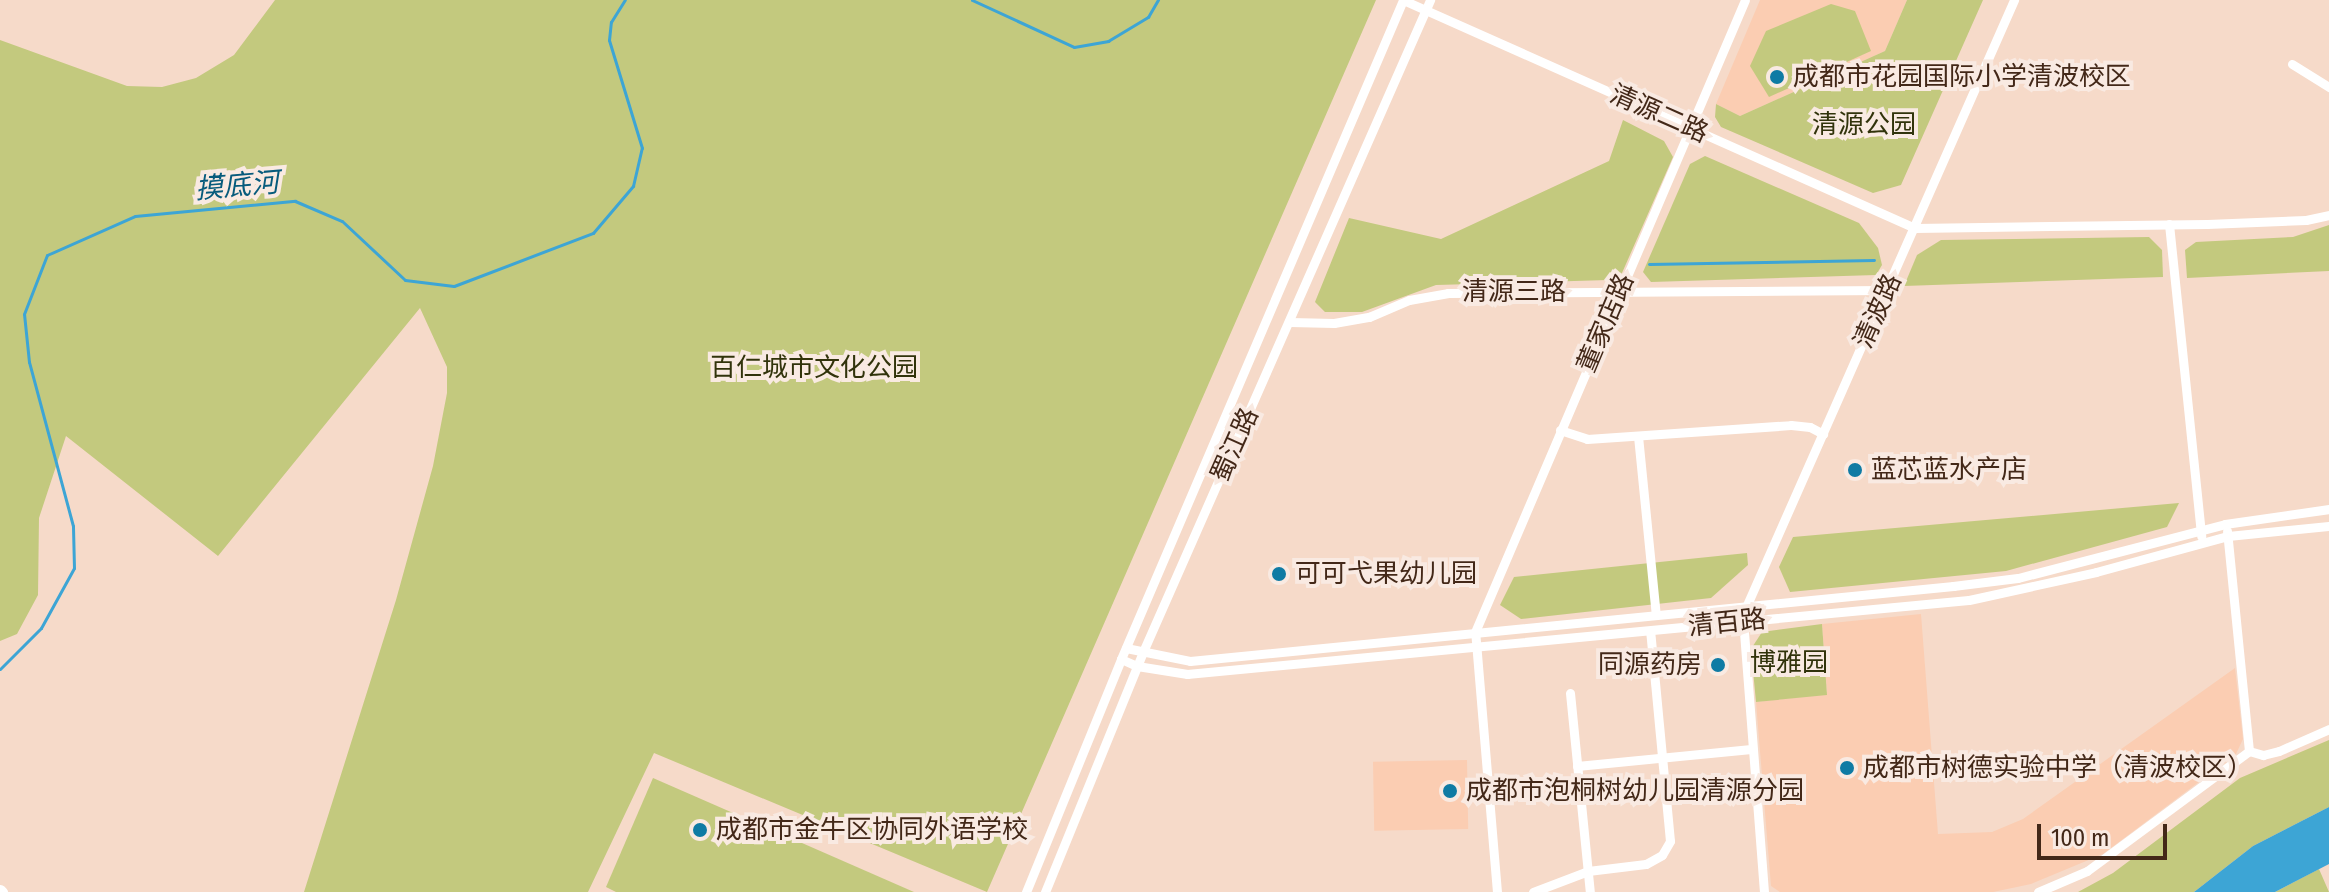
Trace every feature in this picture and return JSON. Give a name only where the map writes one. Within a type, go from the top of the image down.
[{"type":"street","name":"蜀江路","points":[[1026,892],[1121,659],[1403,0]]},
{"type":"street","name":"清源二路","points":[[1403,0],[1915,228]]},
{"type":"street","name":"蜀江路","points":[[1045,892],[1142,654],[1430,0]]},
{"type":"street","name":"董家店路","points":[[1497,892],[1475,632],[1745,0]]},
{"type":"street","name":"清波路","points":[[1764,892],[1751,749],[1743,621],[1746,607],[2014,0]]},
{"type":"street","points":[[2292,64],[2329,87]]},
{"type":"street","points":[[1915,228],[2306,220],[2329,215]]},
{"type":"street","points":[[2169,224],[2202,543]]},
{"type":"street","name":"清源三路","points":[[1290,322],[1334,323],[1369,317],[1409,300],[1448,293],[1887,290]]},
{"type":"street","points":[[1560,430],[1587,439],[1791,425],[1810,427],[1823,434]]},
{"type":"street","points":[[1638,436],[1656,615]]},
{"type":"street","name":"清百路","points":[[1126,648],[1142,654],[1190,661],[2018,578],[2225,524],[2329,509]]},
{"type":"street","points":[[2225,524],[2249,751]]},
{"type":"street","name":"清百路","points":[[1121,659],[1137,666],[1187,674],[1969,600],[2228,536],[2329,526]]},
{"type":"street","points":[[1533,892],[1588,871],[1646,864],[1662,855],[1670,841],[1650,631]]},
{"type":"street","points":[[1570,693],[1590,892]]},
{"type":"street","points":[[2249,751],[2263,755],[2279,751],[2329,729]]},
{"type":"street","points":[[1577,766],[1751,749]]},
{"type":"street","points":[[2038,892],[2087,871],[2249,751]]},
{"type":"shaded area","name":"成都市花园国际小学清波校区","points":[[1760,0],[1907,0],[1885,51],[1740,116],[1716,104]]},
{"type":"shaded area","points":[[1921,614],[1938,834],[1992,832],[2023,819],[2235,668],[2243,739],[2236,754],[2103,854],[2031,884],[1993,892],[1780,892],[1771,886],[1756,702],[1827,694],[1822,624]]},
{"type":"shaded area","points":[[1467,760],[1468,829],[1374,831],[1373,762]]},
{"type":"green space","name":"百仁城市文化公园","points":[[275,0],[1376,0],[987,892],[654,753],[588,892],[304,892],[396,600],[433,466],[447,393],[447,367],[420,308],[218,556],[66,436],[39,518],[38,595],[17,634],[0,641],[0,40],[127,86],[162,87],[196,78],[234,55]]},
{"type":"green space","name":"清源公园","points":[[1907,0],[1983,0],[1901,185],[1873,193],[1721,127],[1715,117],[1716,104],[1740,116],[1885,51]]},
{"type":"green space","points":[[1831,4],[1855,11],[1871,51],[1769,97],[1750,66],[1766,31]]},
{"type":"green space","points":[[1623,120],[1664,141],[1673,157],[1622,273],[1608,280],[1436,285],[1362,312],[1325,312],[1315,302],[1349,218],[1441,239],[1609,161]]},
{"type":"green space","points":[[1705,156],[1859,223],[1878,248],[1882,265],[1876,275],[1651,282],[1643,272],[1690,164]]},
{"type":"green space","points":[[2329,225],[2329,271],[2187,278],[2185,250],[2196,242],[2293,237]]},
{"type":"green space","points":[[2149,237],[2162,250],[2163,277],[1904,286],[1917,255],[1941,240]]},
{"type":"green space","points":[[2179,503],[2167,527],[2006,571],[1790,592],[1779,567],[1793,537]]},
{"type":"green space","points":[[1747,553],[1748,565],[1711,598],[1521,619],[1500,605],[1514,577]]},
{"type":"green space","name":"博雅园","points":[[1822,624],[1827,695],[1756,702],[1751,649],[1762,632]]},
{"type":"green space","points":[[2329,740],[2329,807],[2253,846],[2194,892],[2078,892],[2113,873],[2240,778]]},
{"type":"green space","name":"成都市金牛区协同外语学校","points":[[653,778],[914,892],[616,892],[606,887]]},
{"type":"green space","points":[[2319,869],[2329,892],[2275,892],[2277,891]]},
{"type":"water","points":[[2329,807],[2329,864],[2275,892],[2194,892],[2253,846]]},
{"type":"waterway","name":"摸底河","points":[[0,669],[41,628],[74,568],[73,526],[29,362],[24,314],[47,255],[135,216],[295,201],[342,221],[405,280],[454,286],[593,233],[633,186],[642,148],[609,40],[611,22],[625,0]]},
{"type":"waterway","name":"摸底河","points":[[972,0],[1074,47],[1108,41],[1148,17],[1158,0]]},
{"type":"waterway","points":[[1649,264],[1874,260]]},
{"type":"place","name":"成都市花园国际小学清波校区","points":[[1777,77]]},
{"type":"place","name":"蓝芯蓝水产店","points":[[1855,470]]},
{"type":"place","name":"可可弋果幼儿园","points":[[1279,574]]},
{"type":"place","name":"同源药房","points":[[1718,665]]},
{"type":"place","name":"成都市树德实验中学（清波校区）","points":[[1847,768]]},
{"type":"place","name":"成都市泡桐树幼儿园清源分园","points":[[1450,791]]},
{"type":"place","name":"成都市金牛区协同外语学校","points":[[700,830]]}]
